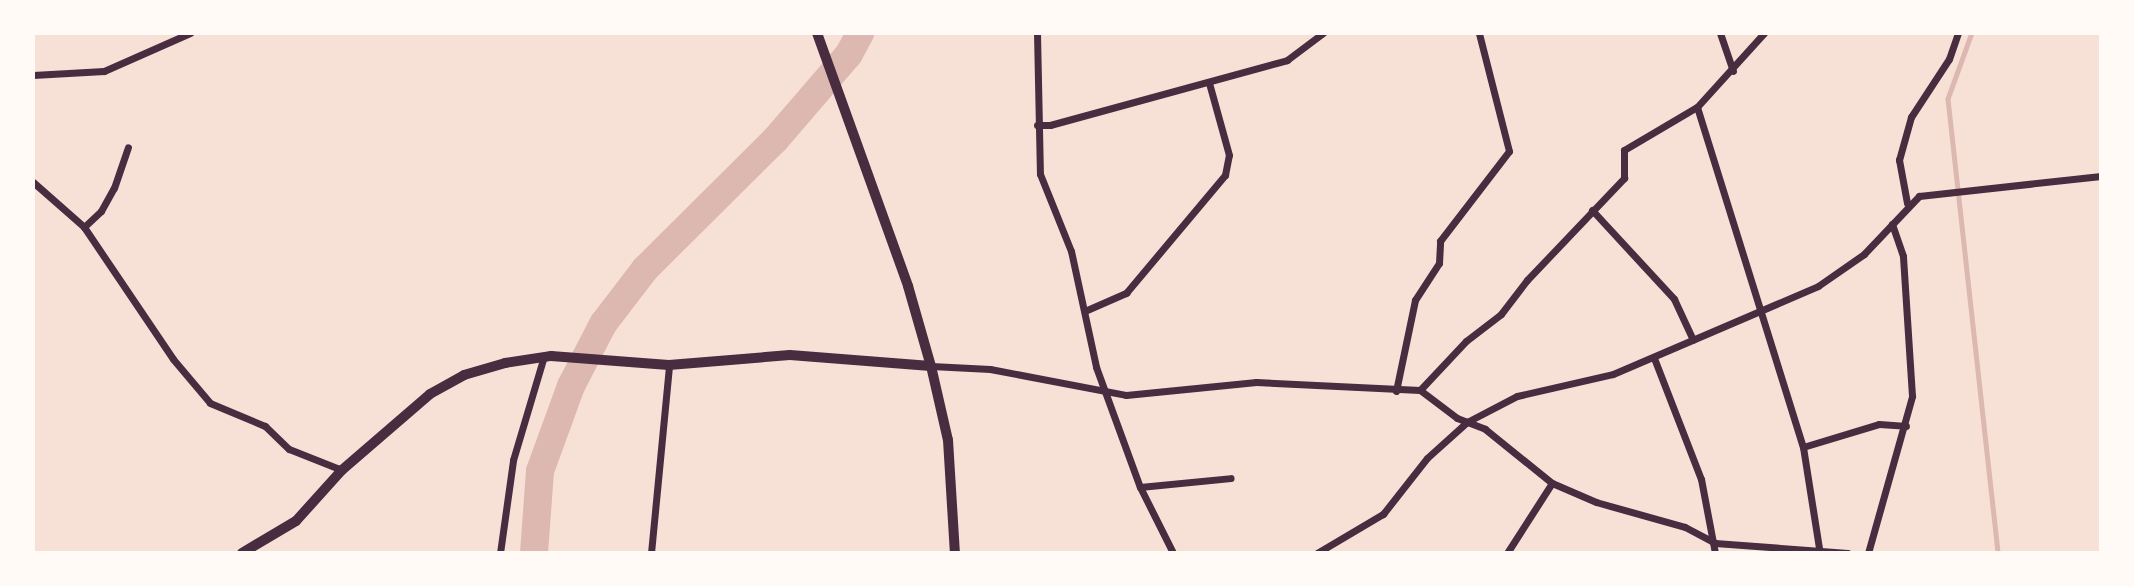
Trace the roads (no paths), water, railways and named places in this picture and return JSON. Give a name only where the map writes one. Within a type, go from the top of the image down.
[{"type":"street","points":[[817,33],[908,286],[931,366],[948,440],[956,553]]},
{"type":"street","points":[[1037,33],[1040,174],[1071,251],[1087,310],[1096,367],[1140,487],[1173,553]]},
{"type":"street","points":[[1037,125],[1209,83],[1287,60],[1323,33]]},
{"type":"street","points":[[1396,391],[1415,300],[1439,263],[1440,241],[1509,151],[1479,33]]},
{"type":"street","points":[[1720,33],[1733,71]]},
{"type":"street","points":[[1420,390],[1465,341],[1501,314],[1592,210],[1624,178],[1624,150],[1697,107],[1733,71],[1764,33]]},
{"type":"street","points":[[1907,203],[1899,160],[1910,117],[1949,59],[1958,33]]},
{"type":"street","points":[[33,75],[104,71],[186,34]]},
{"type":"street","points":[[1087,310],[1126,293],[1226,175],[1229,155],[1209,83]]},
{"type":"street","points":[[1697,107],[1803,447],[1819,548]]},
{"type":"street","points":[[84,227],[102,211],[114,188],[128,147]]},
{"type":"street","points":[[1317,553],[1383,514],[1427,458],[1467,422],[1517,396],[1584,384],[1654,358],[1834,277],[1864,254],[1907,203],[1919,196],[2101,176]]},
{"type":"street","points":[[33,182],[84,227],[173,359],[210,402],[265,426],[289,449],[342,470]]},
{"type":"street","points":[[1592,210],[1674,299],[1693,340]]},
{"type":"street","points":[[1868,553],[1906,426],[1913,376],[1903,256],[1892,223]]},
{"type":"street","points":[[242,553],[296,521],[342,470],[446,383],[494,366],[548,356],[669,365],[790,355],[990,369],[1107,391],[1170,393],[1256,382],[1396,391],[1420,390],[1467,422],[1485,429],[1552,483],[1596,502],[1685,527],[1715,543],[1819,548],[1848,553]]},
{"type":"street","points":[[500,553],[513,460],[548,356]]},
{"type":"street","points":[[1654,358],[1701,480],[1715,553]]},
{"type":"street","points":[[651,553],[669,365]]},
{"type":"street","points":[[1803,447],[1879,424],[1906,426]]},
{"type":"street","points":[[1140,487],[1231,478]]},
{"type":"street","points":[[1507,553],[1552,483]]},
{"type":"waterway","points":[[534,553],[540,471],[571,386],[603,324],[645,269],[775,140],[849,54],[860,33]]},
{"type":"waterway","points":[[1972,33],[1948,99],[1998,553]]}]
